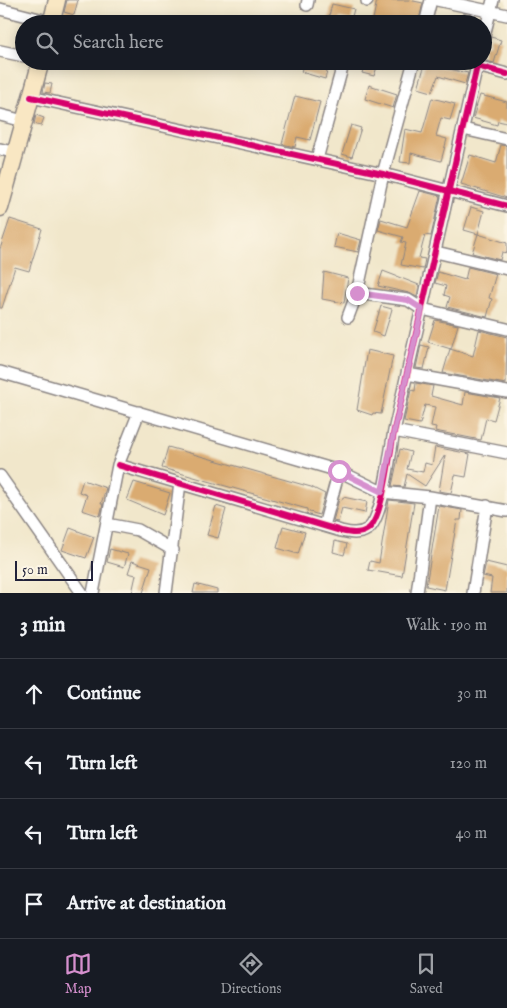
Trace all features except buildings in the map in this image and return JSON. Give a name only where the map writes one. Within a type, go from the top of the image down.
[{"type":"street","points":[[53,15],[57,0]]},
{"type":"street","points":[[427,15],[431,0]]},
{"type":"street","points":[[437,0],[492,6],[507,15]]},
{"type":"street","points":[[0,9],[22,15]]},
{"type":"street","points":[[0,51],[15,54]]},
{"type":"street","points":[[492,69],[507,74]]},
{"type":"street","points":[[0,208],[8,151],[24,121],[38,70]]},
{"type":"street","points":[[317,159],[342,70]]},
{"type":"street","points":[[348,317],[357,293],[383,174],[412,70]]},
{"type":"street","points":[[118,465],[353,534],[369,529],[374,522],[382,492],[394,431],[476,70]]},
{"type":"street","points":[[31,97],[383,174],[507,206]]},
{"type":"street","points":[[0,115],[24,121]]},
{"type":"street","points":[[463,129],[507,139]]},
{"type":"street","points":[[436,252],[507,270]]},
{"type":"street","points":[[357,293],[408,300],[422,309],[507,329]]},
{"type":"street","points":[[0,372],[339,471],[382,492],[430,497],[507,511]]},
{"type":"street","points":[[407,374],[507,392]]},
{"type":"street","points":[[93,593],[118,465],[139,412]]},
{"type":"street","points":[[394,431],[507,452]]},
{"type":"street","points":[[324,526],[339,471]]},
{"type":"street","points":[[0,476],[82,593]]},
{"type":"street","points":[[166,593],[173,550],[180,483]]},
{"type":"street","points":[[418,593],[430,497]]},
{"type":"street","points":[[473,593],[487,506]]},
{"type":"street","points":[[107,524],[138,530],[173,550]]},
{"type":"cycle path","points":[[118,465],[341,531],[358,533],[368,529],[373,523],[382,499],[394,431],[476,70]]},
{"type":"cycle path","points":[[492,70],[507,74]]},
{"type":"cycle path","points":[[31,97],[383,174],[507,206]]},
{"type":"route","points":[[339,471],[382,492],[422,309],[408,300],[357,293]]}]
